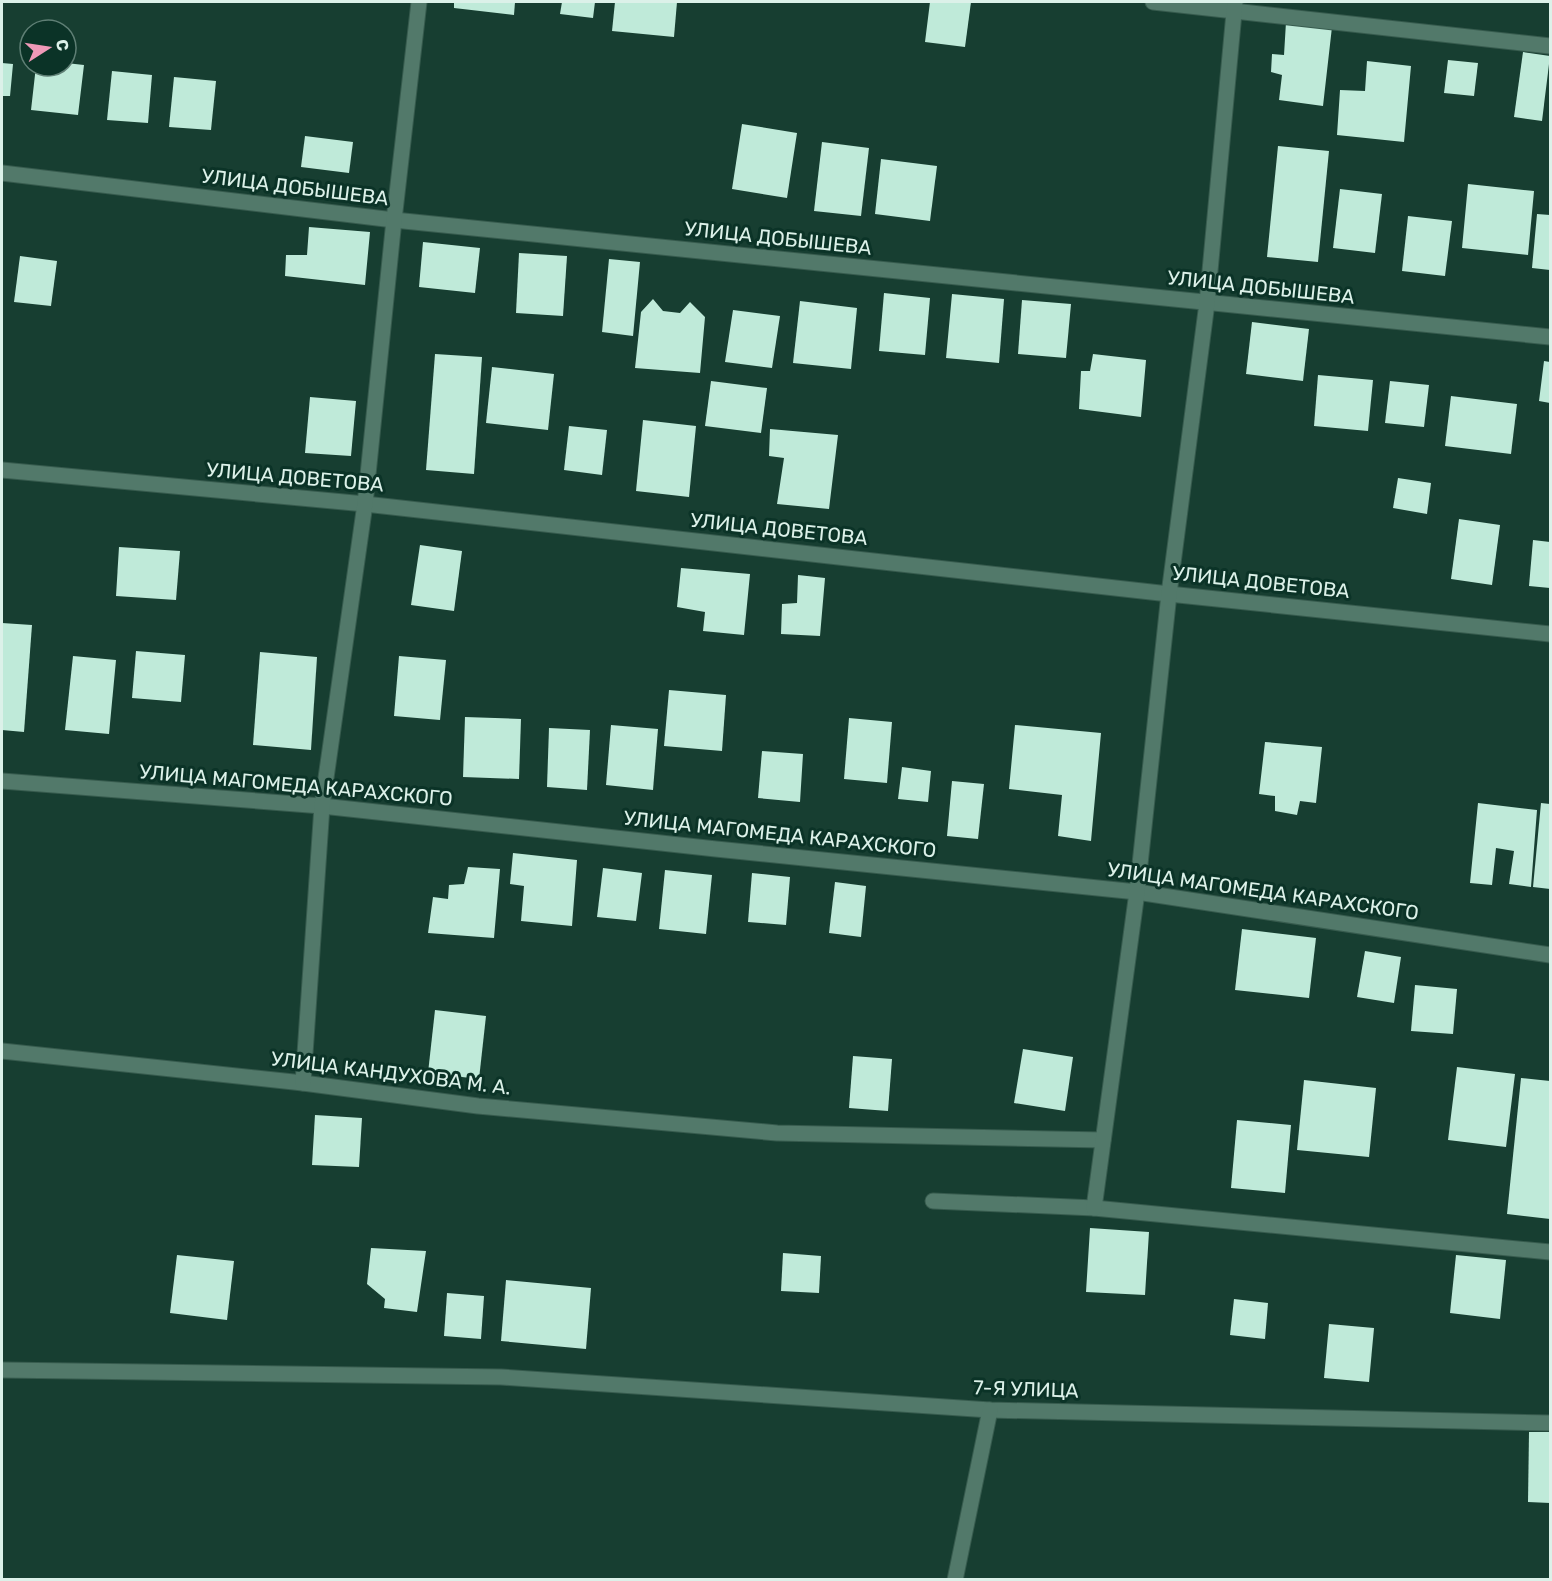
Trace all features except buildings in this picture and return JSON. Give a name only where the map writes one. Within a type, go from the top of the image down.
[{"type":"street","points":[[303,1083],[322,806],[365,504],[419,2]]},
{"type":"street","points":[[1153,2],[1234,6],[1551,46]]},
{"type":"street","points":[[1094,1208],[1137,892],[1169,594],[1207,303],[1234,6]]},
{"type":"street","name":"УЛИЦА ДОБЫШЕВА","points":[[2,173],[394,220],[1551,337]]},
{"type":"street","name":"УЛИЦА ДОВЕТОВА","points":[[2,470],[365,504],[1169,594],[1551,634]]},
{"type":"street","name":"УЛИЦА МАГОМЕДА КАРАХСКОГО","points":[[2,781],[322,806],[1137,892],[1360,924],[1551,955]]},
{"type":"street","name":"УЛИЦА КАНДУХОВА М. А.","points":[[2,1051],[303,1083],[478,1106],[777,1133],[1103,1140]]},
{"type":"street","points":[[933,1201],[1094,1208],[1551,1252]]},
{"type":"street","name":"7-Я УЛИЦА","points":[[2,1370],[501,1377],[990,1410],[1551,1423]]},
{"type":"street","points":[[955,1580],[990,1410]]}]
